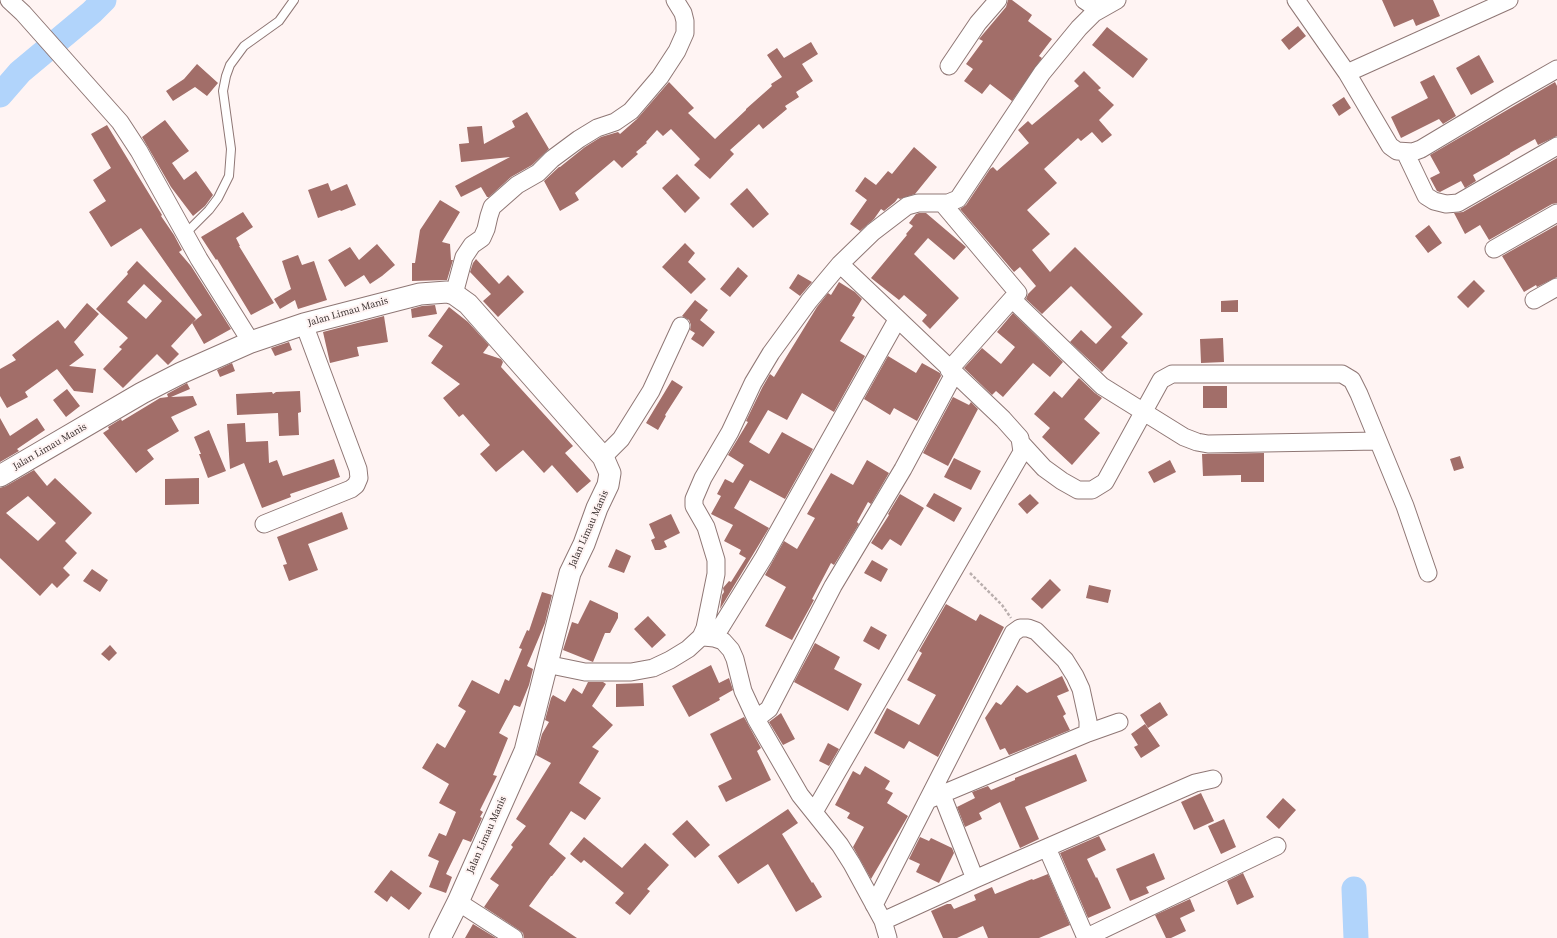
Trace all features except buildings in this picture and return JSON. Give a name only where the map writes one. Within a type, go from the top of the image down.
[{"type":"street","points":[[9,0],[23,13],[120,122],[139,151],[185,234],[251,342]]},
{"type":"street","points":[[454,294],[464,257],[472,245],[482,238],[492,207],[517,185],[538,173],[552,159],[579,139],[597,128],[615,122],[631,111],[660,77],[677,51],[684,33],[684,16],[675,0]]},
{"type":"street","points":[[949,66],[978,24],[998,0]]},
{"type":"street","points":[[1084,0],[1099,10]]},
{"type":"street","points":[[708,637],[705,628],[716,574],[716,560],[706,527],[694,506],[694,499],[730,432],[753,383],[771,353],[809,301],[840,264],[872,232],[907,206],[928,202],[943,204],[953,202],[962,194],[1027,92],[1042,73],[1079,28],[1099,10],[1117,0]]},
{"type":"street","points":[[1296,0],[1347,73],[1390,146],[1397,151],[1413,152],[1421,149],[1557,69]]},
{"type":"street","points":[[1347,73],[1509,0]]},
{"type":"street","points":[[1405,152],[1426,196],[1434,201],[1446,204],[1458,203],[1557,146]]},
{"type":"street","points":[[756,719],[769,709],[833,586],[903,469],[952,372],[1012,299],[1018,294],[943,204]]},
{"type":"street","points":[[1494,249],[1557,213]]},
{"type":"street","points":[[814,812],[1022,452],[1020,438],[1003,419],[897,320],[840,264]]},
{"type":"street","points":[[1534,300],[1557,287]]},
{"type":"street","name":"Jalan Limau Manis","points":[[0,476],[142,393],[181,373],[251,342],[304,324],[420,294],[447,292],[454,294],[468,304],[603,457],[610,473],[608,485],[570,573],[525,751],[458,902],[440,938]]},
{"type":"street","points":[[1012,299],[1102,386],[1184,437],[1208,444],[1378,441]]},
{"type":"street","points":[[546,664],[585,672],[631,672],[653,668],[670,660],[708,637],[764,557],[897,320]]},
{"type":"street","points":[[264,524],[351,489],[356,485],[359,478],[358,469],[304,324]]},
{"type":"street","points":[[603,457],[621,439],[651,391],[680,326]]},
{"type":"street","points":[[1022,444],[1044,468],[1062,481],[1078,490],[1092,490],[1105,482],[1161,380],[1172,374],[1342,374],[1352,380],[1405,506],[1428,573]]},
{"type":"street","points":[[874,905],[935,797],[1013,633],[1020,628],[1036,630],[1065,660],[1076,676],[1085,702],[1088,733]]},
{"type":"street","points":[[708,637],[723,641],[731,650],[735,659],[743,691],[756,719],[800,795],[840,845],[883,921],[888,938]]},
{"type":"street","points":[[935,797],[1088,733],[1119,722]]},
{"type":"street","points":[[883,921],[1195,783],[1213,779]]},
{"type":"street","points":[[935,797],[975,879]]},
{"type":"street","points":[[1046,848],[1086,938],[1277,846]]},
{"type":"street","points":[[458,902],[514,938]]},
{"type":"lane","points":[[185,234],[214,204],[229,176],[231,149],[223,91],[230,65],[244,46],[279,21],[294,0]]},
{"type":"path","points":[[958,562],[1002,606],[1020,628]]},
{"type":"waterway","points":[[0,95],[20,72],[92,12],[104,0]]},
{"type":"waterway","points":[[1354,889],[1356,938]]}]
